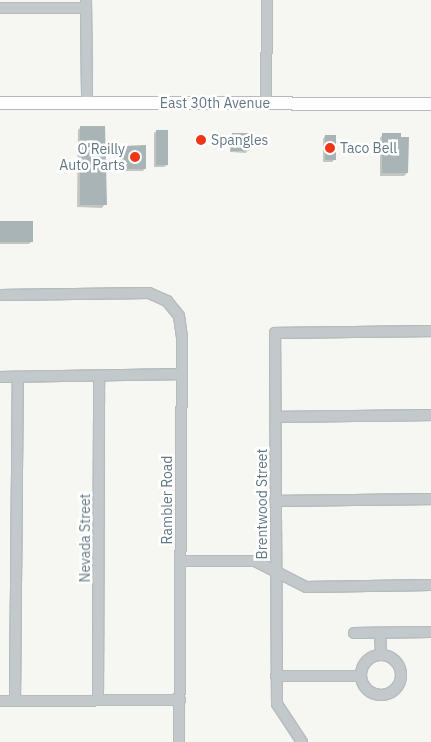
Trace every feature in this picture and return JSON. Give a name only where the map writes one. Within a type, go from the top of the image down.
[{"type":"main road","name":"East 30th Avenue","points":[[0,103],[431,104]]},
{"type":"street","points":[[266,104],[267,0]]},
{"type":"street","points":[[0,8],[86,4],[87,104]]},
{"type":"street","name":"Rambler Road","points":[[0,294],[149,293],[167,301],[179,316],[182,338],[180,374],[179,742]]},
{"type":"street","name":"Brentwood Street","points":[[302,742],[277,704],[275,571],[276,333],[431,332]]},
{"type":"street","points":[[0,377],[180,374]]},
{"type":"street","name":"Nevada Street","points":[[98,700],[99,376]]},
{"type":"street","points":[[16,701],[18,377]]},
{"type":"street","points":[[276,417],[431,415]]},
{"type":"street","points":[[275,501],[431,499]]},
{"type":"street","points":[[180,561],[255,561],[306,587],[431,585]]},
{"type":"street","points":[[354,633],[431,632]]},
{"type":"street","points":[[380,633],[381,655]]},
{"type":"street","points":[[381,655],[387,655],[396,660],[400,668],[400,681],[395,690],[386,694],[376,694],[367,688],[360,676],[363,664],[369,659],[381,655]]},
{"type":"street","points":[[276,676],[360,676]]},
{"type":"street","points":[[0,701],[180,700]]},
{"type":"building","points":[[80,126],[105,126],[107,205],[80,205]]},
{"type":"building","points":[[156,130],[168,130],[168,165],[156,165]]},
{"type":"building","points":[[232,133],[250,133],[249,151],[231,151]]},
{"type":"building","points":[[382,133],[401,133],[401,137],[409,137],[408,173],[382,173]]},
{"type":"building","name":"Taco Bell","points":[[325,135],[336,135],[336,160],[325,160]]},
{"type":"building","points":[[146,145],[146,169],[124,169],[124,146]]},
{"type":"building","points":[[0,221],[33,221],[33,242],[0,242]]},
{"type":"place","name":"Spangles","points":[[201,140]]},
{"type":"place","name":"Taco Bell","points":[[330,148]]},
{"type":"place","name":"O'Reilly Auto Parts","points":[[135,157]]}]
